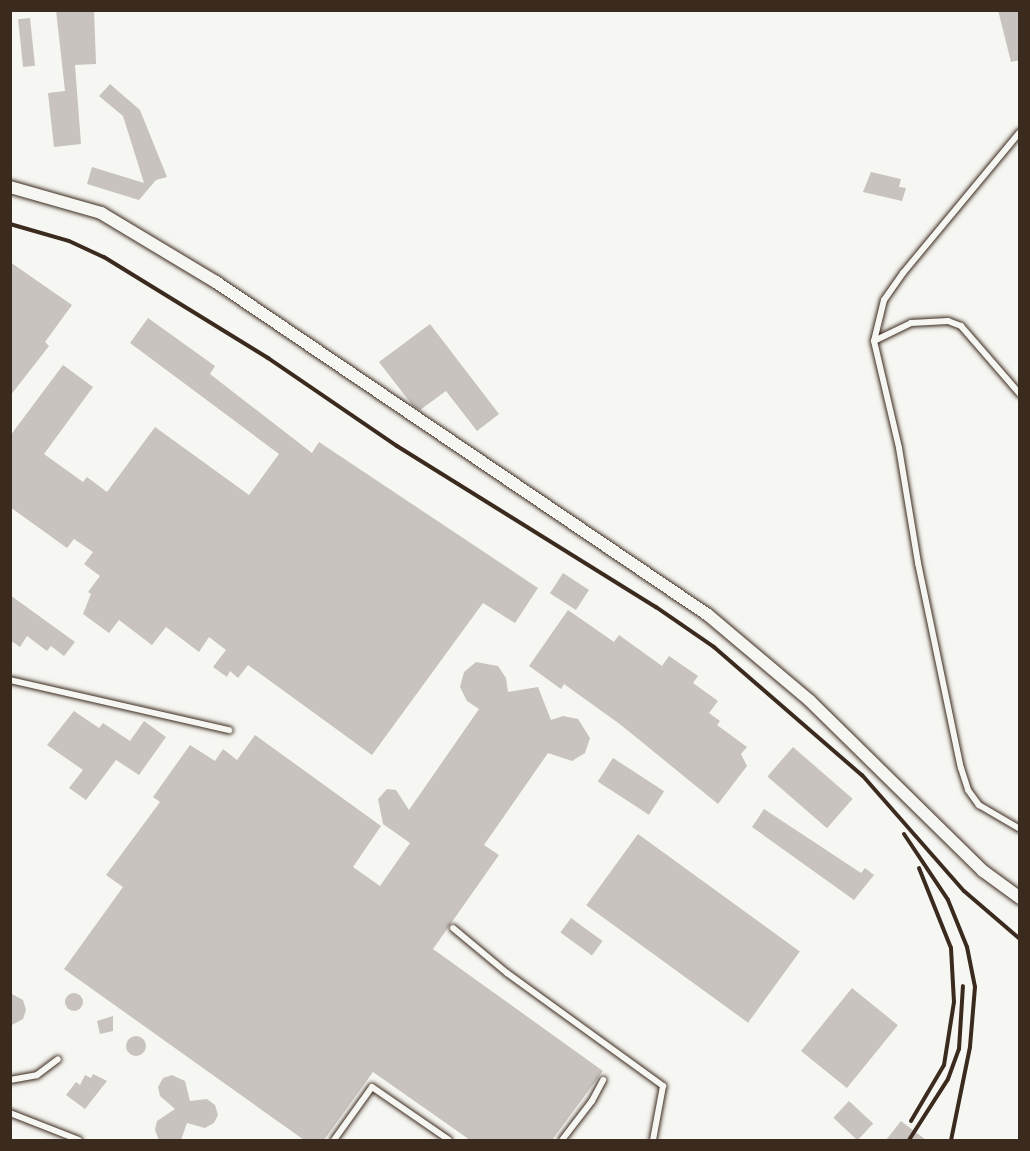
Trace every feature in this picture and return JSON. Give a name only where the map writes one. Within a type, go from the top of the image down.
[{"type":"street","points":[[10,187],[101,213],[216,282],[708,615],[810,701],[983,871],[1020,897]]},
{"type":"lane","points":[[1020,132],[903,273],[884,300],[874,341],[899,448],[918,563],[961,768],[968,790],[979,805],[1020,830]]},
{"type":"lane","points":[[874,341],[911,323],[948,321],[961,326],[1020,394]]},
{"type":"lane","points":[[10,680],[229,730]]},
{"type":"lane","points":[[453,928],[507,973],[663,1086],[652,1140]]},
{"type":"lane","points":[[10,1080],[37,1075],[58,1059]]},
{"type":"lane","points":[[562,1140],[592,1101],[603,1080]]},
{"type":"lane","points":[[334,1140],[372,1088],[449,1140]]},
{"type":"lane","points":[[10,1113],[79,1140]]},
{"type":"building","points":[[56,10],[94,10],[96,64],[75,65],[81,144],[54,147],[48,93],[65,91]]},
{"type":"building","points":[[998,10],[1020,10],[1020,60],[1011,62]]},
{"type":"building","points":[[30,18],[35,66],[23,67],[18,19]]},
{"type":"building","points":[[110,84],[140,110],[167,177],[156,180],[139,200],[87,184],[92,167],[144,183],[123,116],[99,96]]},
{"type":"building","points":[[871,172],[901,179],[899,187],[906,188],[902,201],[863,192]]},
{"type":"building","points":[[10,262],[72,305],[45,342],[49,346],[10,396]]},
{"type":"building","points":[[148,318],[215,366],[210,374],[312,453],[319,442],[538,588],[515,623],[483,603],[372,755],[248,665],[238,678],[230,671],[227,677],[213,667],[226,650],[209,637],[199,652],[166,627],[152,645],[119,620],[109,633],[83,614],[91,594],[88,592],[100,576],[84,564],[93,552],[74,539],[67,548],[10,507],[10,436],[63,365],[93,387],[44,454],[83,482],[87,477],[107,492],[155,427],[249,495],[279,454],[130,343]]},
{"type":"building","points":[[430,324],[499,414],[477,431],[446,391],[420,410],[413,406],[379,362]]},
{"type":"building","points":[[563,573],[589,590],[576,610],[550,593]]},
{"type":"building","points":[[10,595],[75,642],[64,656],[51,646],[47,651],[27,636],[20,647],[10,640]]},
{"type":"building","points":[[568,610],[614,642],[619,635],[662,666],[669,656],[698,676],[693,683],[718,701],[709,713],[720,721],[717,725],[747,747],[741,754],[747,766],[718,804],[621,725],[564,684],[561,689],[529,666]]},
{"type":"building","points":[[476,662],[498,666],[506,678],[508,692],[538,687],[551,720],[563,716],[578,719],[590,738],[585,753],[572,761],[548,753],[484,845],[499,855],[433,949],[603,1071],[552,1140],[470,1140],[373,1072],[324,1140],[304,1140],[64,969],[123,887],[106,875],[160,802],[153,797],[190,745],[215,761],[223,749],[237,760],[255,735],[381,826],[353,867],[380,886],[410,843],[383,824],[378,799],[387,789],[396,790],[409,810],[479,709],[467,701],[460,687],[464,672]]},
{"type":"building","points":[[74,711],[99,728],[103,723],[130,741],[144,721],[166,737],[139,775],[116,760],[86,800],[69,788],[83,770],[47,745]]},
{"type":"building","points":[[793,747],[853,799],[827,828],[767,776]]},
{"type":"building","points":[[613,758],[664,791],[649,815],[598,781]]},
{"type":"building","points":[[764,809],[861,873],[865,868],[874,875],[854,900],[752,827]]},
{"type":"building","points":[[638,834],[800,952],[748,1023],[586,905]]},
{"type":"building","points":[[571,918],[603,941],[592,955],[560,933]]},
{"type":"building","points":[[852,988],[898,1025],[847,1088],[801,1051]]},
{"type":"building","points":[[10,993],[23,1000],[26,1010],[23,1019],[10,1026]]},
{"type":"building","points":[[70,993],[78,993],[83,998],[81,1009],[70,1011],[65,1006],[65,998]]},
{"type":"building","points":[[113,1016],[113,1031],[100,1034],[97,1021]]},
{"type":"building","points":[[132,1036],[140,1036],[146,1042],[146,1050],[140,1056],[132,1056],[126,1050],[126,1042]]},
{"type":"building","points":[[93,1074],[107,1081],[85,1109],[66,1095],[76,1082],[80,1085],[85,1075],[91,1078]]},
{"type":"building","points":[[172,1075],[185,1081],[190,1101],[207,1099],[215,1105],[218,1115],[214,1123],[205,1128],[187,1123],[181,1140],[159,1140],[155,1130],[157,1121],[175,1109],[160,1096],[158,1087],[163,1078]]},
{"type":"building","points":[[849,1101],[873,1124],[857,1140],[833,1118]]},
{"type":"building","points":[[901,1121],[926,1140],[886,1140]]},
{"type":"railway","points":[[10,224],[69,241],[104,257],[268,358],[397,446],[656,607],[714,647],[862,775],[964,891],[1020,939]]},
{"type":"railway","points":[[904,834],[948,900],[967,947],[975,987],[970,1047],[951,1140]]},
{"type":"railway","points":[[911,1121],[944,1065],[954,1002],[951,948],[919,868]]},
{"type":"railway","points":[[909,1140],[948,1079],[959,1049],[963,986]]}]
